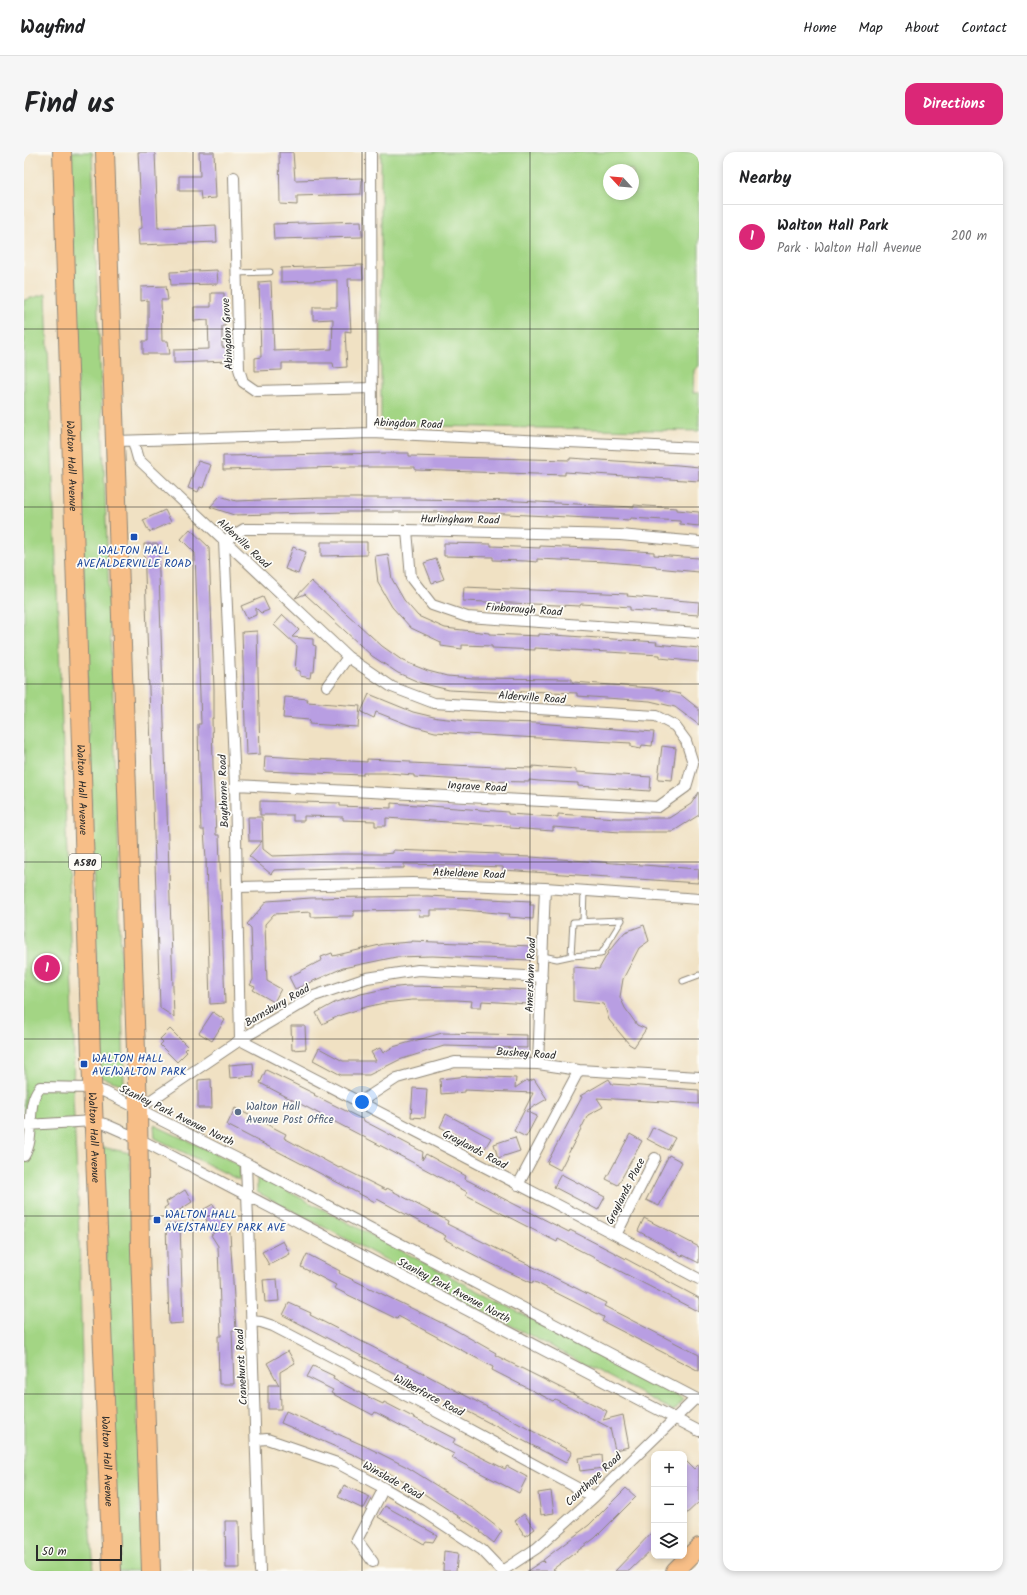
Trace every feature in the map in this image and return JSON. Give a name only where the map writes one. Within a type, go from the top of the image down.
[{"type":"highway","name":"Walton Hall Avenue","points":[[62,152],[93,1121],[112,1571]]},
{"type":"highway","points":[[105,152],[139,1139],[140,1251],[151,1571]]},
{"type":"highway","points":[[675,1571],[699,1547]]},
{"type":"street","points":[[371,152],[372,433]]},
{"type":"street","name":"Abingdon Grove","points":[[234,177],[239,369],[243,382],[256,392],[372,388]]},
{"type":"street","name":"Abingdon Road","points":[[115,441],[372,433],[699,448]]},
{"type":"street","name":"Alderville Road","points":[[133,441],[138,459],[224,541],[348,657],[392,687],[434,703],[656,716],[675,726],[686,741],[696,764]]},
{"type":"street","name":"Hurlingham Road","points":[[224,541],[244,529],[406,530],[620,535],[699,542]]},
{"type":"street","name":"Finborough Road","points":[[406,530],[411,578],[432,606],[467,617],[699,633]]},
{"type":"street","name":"Baythorne Road","points":[[224,541],[235,785],[240,1040]]},
{"type":"street","points":[[327,686],[348,657]]},
{"type":"street","name":"Ingrave Road","points":[[235,785],[658,807],[686,787],[696,764]]},
{"type":"street","name":"Atheldene Road","points":[[238,887],[412,883],[545,888],[699,899]]},
{"type":"street","name":"Amersham Road","points":[[538,1064],[545,888]]},
{"type":"street","name":"Barnsbury Road","points":[[138,1109],[240,1040],[314,996],[367,978],[418,970],[542,977]]},
{"type":"street","name":"Graylands Road","points":[[240,1040],[699,1279]]},
{"type":"street","name":"Bushey Road","points":[[360,1102],[397,1078],[454,1062],[538,1064],[579,1070],[699,1077]]},
{"type":"street","points":[[518,1185],[579,1070]]},
{"type":"street","name":"Stanley Park Avenue North","points":[[697,1400],[246,1163],[105,1092],[92,1088],[40,1087],[30,1095],[27,1100],[27,1125],[93,1121],[105,1124],[139,1139],[699,1431]]},
{"type":"street","points":[[24,1156],[27,1147],[27,1125]]},
{"type":"street","name":"Graylands Place","points":[[616,1235],[655,1158]]},
{"type":"street","name":"Cranehurst Road","points":[[246,1163],[260,1571]]},
{"type":"street","name":"Wilberforce Road","points":[[251,1321],[261,1322],[273,1326],[434,1410],[594,1497]]},
{"type":"street","name":"Courthope Road","points":[[502,1571],[537,1548],[594,1497],[675,1418],[697,1400]]},
{"type":"street","name":"Winslade Road","points":[[256,1440],[267,1439],[337,1463],[384,1488],[420,1509],[482,1550],[502,1571]]},
{"type":"street","points":[[373,1562],[357,1540],[384,1488]]},
{"type":"lane","points":[[236,273],[270,272]]},
{"type":"lane","points":[[584,891],[584,921]]},
{"type":"lane","points":[[543,956],[557,959],[571,956],[601,954],[622,920],[573,922],[571,956]]},
{"type":"lane","points":[[683,981],[699,975]]},
{"type":"green space","points":[[70,152],[92,152],[118,834],[124,1085],[100,1077]]},
{"type":"green space","points":[[381,152],[699,152],[699,366],[694,370],[693,393],[699,393],[699,431],[381,425]]},
{"type":"green space","points":[[46,294],[74,1045],[73,1098],[78,1195],[84,1442],[94,1571],[24,1571],[24,300]]},
{"type":"green space","points":[[154,1125],[240,1165],[239,1180],[155,1138]]},
{"type":"green space","points":[[102,1147],[130,1153],[142,1571],[117,1571]]},
{"type":"green space","points":[[257,1175],[684,1399],[674,1411],[257,1192]]},
{"type":"building","points":[[138,152],[155,152],[158,228],[216,225],[217,242],[139,245],[138,229],[142,228]]},
{"type":"building","points":[[199,152],[214,152],[216,198],[201,199],[200,191],[179,191],[179,176],[200,176]]},
{"type":"building","points":[[279,152],[293,152],[295,180],[362,178],[361,194],[297,196],[297,205],[280,204]]},
{"type":"building","points":[[361,221],[362,237],[274,239],[273,224]]},
{"type":"building","points":[[362,265],[363,279],[348,279],[351,332],[345,331],[347,367],[334,368],[333,363],[282,363],[282,370],[255,371],[255,358],[261,357],[259,282],[271,281],[274,351],[332,349],[333,319],[313,320],[313,307],[337,307],[337,280],[281,282],[281,268]]},
{"type":"building","points":[[217,270],[218,284],[171,285],[170,272]]},
{"type":"building","points":[[166,286],[168,300],[161,300],[162,341],[168,341],[170,354],[143,354],[143,341],[148,341],[148,300],[141,301],[141,287]]},
{"type":"building","points":[[211,293],[224,293],[225,326],[222,326],[222,347],[229,348],[229,361],[174,363],[174,350],[209,349],[208,320],[194,321],[194,307],[211,307]]},
{"type":"building","points":[[409,453],[409,456],[570,460],[570,458],[678,465],[699,467],[699,481],[565,472],[565,475],[415,470],[415,467],[223,470],[223,456]]},
{"type":"building","points":[[198,461],[211,465],[203,488],[200,487],[198,492],[188,488]]},
{"type":"building","points":[[220,496],[236,501],[318,498],[415,498],[518,501],[634,507],[634,505],[677,508],[677,510],[699,512],[699,526],[680,524],[680,521],[631,518],[630,520],[466,512],[347,512],[234,515],[210,507]]},
{"type":"building","points":[[165,510],[171,522],[149,532],[143,520]]},
{"type":"building","points":[[190,529],[209,547],[214,689],[214,718],[212,718],[213,765],[216,835],[219,835],[225,1003],[210,1004],[206,859],[204,830],[201,830],[199,777],[198,724],[201,724],[195,553],[181,539]]},
{"type":"building","points":[[321,542],[367,542],[367,555],[321,556]]},
{"type":"building","points":[[444,543],[491,544],[491,546],[540,548],[540,546],[590,548],[654,552],[654,555],[699,558],[699,572],[656,568],[656,566],[607,562],[537,559],[537,562],[493,560],[493,557],[444,556]]},
{"type":"building","points":[[144,544],[158,544],[174,1017],[160,1008]]},
{"type":"building","points":[[293,547],[306,552],[298,574],[285,569]]},
{"type":"building","points":[[388,554],[392,579],[404,600],[418,616],[445,628],[489,634],[539,636],[539,634],[657,642],[656,644],[699,648],[699,662],[660,658],[660,655],[535,648],[535,650],[492,648],[492,646],[462,645],[462,649],[441,646],[441,642],[411,628],[392,607],[378,583],[375,556]]},
{"type":"building","points":[[436,559],[444,579],[432,583],[424,563]]},
{"type":"building","points":[[311,581],[382,646],[403,661],[428,671],[447,676],[473,678],[572,679],[572,682],[651,688],[680,694],[699,709],[699,725],[675,707],[650,701],[577,696],[577,693],[521,691],[521,693],[511,693],[449,690],[421,683],[398,673],[372,656],[305,594],[295,598]]},
{"type":"building","points":[[464,587],[628,594],[627,596],[699,602],[698,615],[630,610],[630,607],[616,606],[463,601]]},
{"type":"building","points":[[263,597],[269,610],[261,613],[256,608],[256,615],[247,619],[241,606]]},
{"type":"building","points":[[283,615],[299,630],[292,637],[313,639],[313,645],[316,646],[314,672],[311,672],[310,678],[300,676],[300,671],[295,670],[297,646],[274,625]]},
{"type":"building","points":[[257,631],[260,754],[246,755],[242,632]]},
{"type":"building","points":[[369,694],[413,712],[438,718],[467,721],[537,723],[654,732],[652,746],[642,745],[641,749],[631,747],[631,743],[435,732],[409,725],[376,712],[374,718],[361,712]]},
{"type":"building","points":[[285,697],[308,699],[307,702],[360,706],[358,727],[309,724],[310,720],[283,718]]},
{"type":"building","points":[[662,746],[676,748],[672,780],[658,779]]},
{"type":"building","points":[[265,756],[367,762],[367,759],[410,761],[410,763],[533,768],[533,766],[576,769],[576,772],[651,777],[650,791],[578,786],[578,783],[529,780],[529,782],[481,781],[414,777],[414,775],[388,773],[363,773],[363,775],[264,771]]},
{"type":"building","points":[[699,792],[699,815],[672,832],[620,832],[553,827],[553,831],[510,828],[510,826],[386,818],[386,826],[375,826],[375,821],[343,820],[343,817],[304,816],[304,821],[293,821],[293,815],[260,815],[260,801],[340,803],[340,806],[391,808],[391,803],[558,817],[558,814],[617,818],[669,818],[691,804]]},
{"type":"building","points":[[248,817],[262,817],[263,849],[272,856],[383,854],[393,853],[393,850],[500,854],[500,856],[699,869],[698,883],[503,870],[503,867],[452,865],[404,864],[404,868],[274,870],[271,874],[249,856],[262,841],[249,841]]},
{"type":"building","points":[[427,896],[531,901],[530,905],[534,905],[533,919],[509,917],[510,914],[462,910],[430,910],[430,916],[419,916],[420,910],[354,911],[354,916],[311,917],[311,912],[274,914],[265,924],[267,981],[281,989],[274,1002],[253,990],[255,987],[250,985],[253,980],[251,928],[247,924],[267,901],[311,898]]},
{"type":"building","points":[[644,925],[649,941],[639,948],[623,979],[620,997],[625,1008],[637,1025],[646,1029],[634,1047],[629,1044],[609,1020],[604,1004],[573,1001],[573,967],[599,969],[609,951],[625,932]]},
{"type":"building","points":[[411,941],[532,946],[531,960],[432,956],[396,957],[343,968],[295,989],[289,977],[322,960],[321,957],[332,953],[333,956],[384,944]]},
{"type":"building","points":[[407,986],[529,990],[528,1004],[482,1001],[481,1007],[471,1007],[472,1001],[412,1000],[384,1003],[366,1007],[341,1015],[322,1024],[316,1013],[336,1002],[361,994]]},
{"type":"building","points":[[213,1012],[225,1020],[212,1041],[199,1033]]},
{"type":"building","points":[[291,1026],[305,1026],[306,1049],[292,1050]]},
{"type":"building","points":[[170,1029],[188,1047],[185,1050],[187,1052],[177,1062],[160,1045],[163,1042],[160,1039]]},
{"type":"building","points":[[442,1033],[527,1035],[527,1048],[444,1046],[399,1060],[369,1075],[341,1075],[313,1060],[319,1048],[343,1061],[376,1061],[371,1052],[380,1048],[383,1053],[393,1047]]},
{"type":"building","points":[[253,1063],[254,1076],[230,1078],[229,1065]]},
{"type":"building","points":[[266,1070],[315,1094],[314,1095],[423,1152],[422,1160],[426,1154],[466,1176],[465,1179],[569,1232],[570,1230],[699,1298],[699,1312],[558,1239],[557,1242],[466,1195],[467,1192],[412,1162],[260,1083]]},
{"type":"building","points":[[468,1076],[516,1078],[515,1088],[527,1080],[528,1082],[534,1079],[547,1099],[526,1111],[537,1116],[526,1137],[514,1131],[533,1093],[465,1090],[465,1092],[441,1094],[440,1079]]},
{"type":"building","points":[[211,1079],[212,1108],[198,1108],[198,1080]]},
{"type":"building","points":[[609,1079],[612,1084],[699,1090],[699,1104],[597,1098],[603,1107],[588,1115],[560,1170],[547,1163],[582,1097],[580,1096]]},
{"type":"building","points":[[413,1088],[427,1089],[425,1118],[411,1117]]},
{"type":"building","points":[[235,1108],[286,1134],[284,1138],[339,1168],[340,1167],[386,1190],[387,1188],[448,1221],[447,1224],[606,1303],[604,1306],[699,1355],[699,1371],[602,1321],[604,1317],[533,1281],[532,1283],[482,1259],[444,1239],[446,1236],[377,1199],[375,1202],[227,1125]]},
{"type":"building","points":[[446,1114],[491,1138],[484,1150],[440,1127]]},
{"type":"building","points":[[653,1127],[675,1138],[668,1150],[647,1139]]},
{"type":"building","points":[[630,1134],[642,1141],[618,1185],[606,1179]]},
{"type":"building","points":[[515,1137],[520,1151],[498,1158],[494,1144]]},
{"type":"building","points":[[669,1155],[682,1162],[659,1206],[646,1200]]},
{"type":"building","points":[[561,1174],[605,1197],[598,1210],[554,1187]]},
{"type":"building","points":[[185,1190],[192,1202],[169,1217],[164,1208],[168,1205],[166,1202]]},
{"type":"building","points":[[213,1204],[230,1233],[236,1330],[232,1330],[234,1384],[219,1384],[218,1336],[221,1336],[218,1246],[211,1235],[214,1233],[201,1211]]},
{"type":"building","points":[[644,1218],[699,1247],[699,1263],[683,1255],[682,1256],[638,1231]]},
{"type":"building","points":[[180,1223],[183,1323],[169,1324],[166,1224]]},
{"type":"building","points":[[283,1241],[290,1254],[269,1265],[262,1252]]},
{"type":"building","points":[[307,1254],[340,1271],[339,1273],[450,1327],[496,1353],[495,1355],[607,1411],[603,1420],[623,1415],[629,1447],[615,1450],[610,1428],[555,1399],[553,1401],[492,1370],[493,1367],[398,1316],[397,1319],[334,1288],[336,1285],[301,1267]]},
{"type":"building","points":[[277,1279],[279,1301],[265,1302],[263,1280]]},
{"type":"building","points":[[289,1303],[311,1313],[310,1315],[572,1452],[566,1463],[283,1315]]},
{"type":"building","points":[[288,1351],[295,1363],[280,1372],[281,1409],[268,1409],[268,1385],[279,1385],[267,1363]]},
{"type":"building","points":[[313,1366],[334,1376],[333,1379],[358,1392],[383,1404],[384,1402],[455,1439],[453,1443],[505,1469],[507,1466],[527,1477],[519,1493],[452,1458],[454,1454],[375,1412],[373,1415],[331,1393],[333,1390],[307,1377]]},
{"type":"building","points":[[286,1411],[365,1446],[407,1467],[474,1509],[502,1531],[494,1543],[480,1532],[481,1531],[406,1482],[352,1454],[281,1423]]},
{"type":"building","points":[[602,1455],[603,1468],[580,1471],[578,1458]]},
{"type":"building","points":[[687,1462],[694,1469],[699,1464],[699,1502],[687,1513]]},
{"type":"building","points":[[344,1485],[370,1497],[364,1508],[338,1497]]},
{"type":"building","points":[[626,1488],[636,1497],[595,1538],[553,1569],[556,1571],[527,1571],[542,1561],[544,1563],[543,1560],[589,1525]]},
{"type":"building","points":[[551,1491],[554,1513],[541,1515],[538,1493]]},
{"type":"building","points":[[385,1506],[437,1535],[433,1542],[426,1541],[424,1544],[378,1517]]},
{"type":"building","points":[[524,1514],[535,1529],[525,1536],[515,1521]]},
{"type":"building","points":[[225,1521],[239,1521],[240,1568],[226,1568]]},
{"type":"building","points":[[651,1533],[651,1550],[629,1571],[615,1571]]},
{"type":"building","points":[[444,1551],[458,1553],[456,1571],[443,1571]]},
{"type":"place","name":"WALTON HALL AVE/ALDERVILLE ROAD","points":[[134,537]]},
{"type":"place","name":"Walton Hall Park","points":[[47,968]]},
{"type":"place","name":"WALTON HALL AVE/WALTON PARK","points":[[84,1064]]},
{"type":"place","name":"Walton Hall Avenue Post Office","points":[[238,1112]]},
{"type":"place","name":"WALTON HALL AVE/STANLEY PARK AVE","points":[[157,1220]]}]
